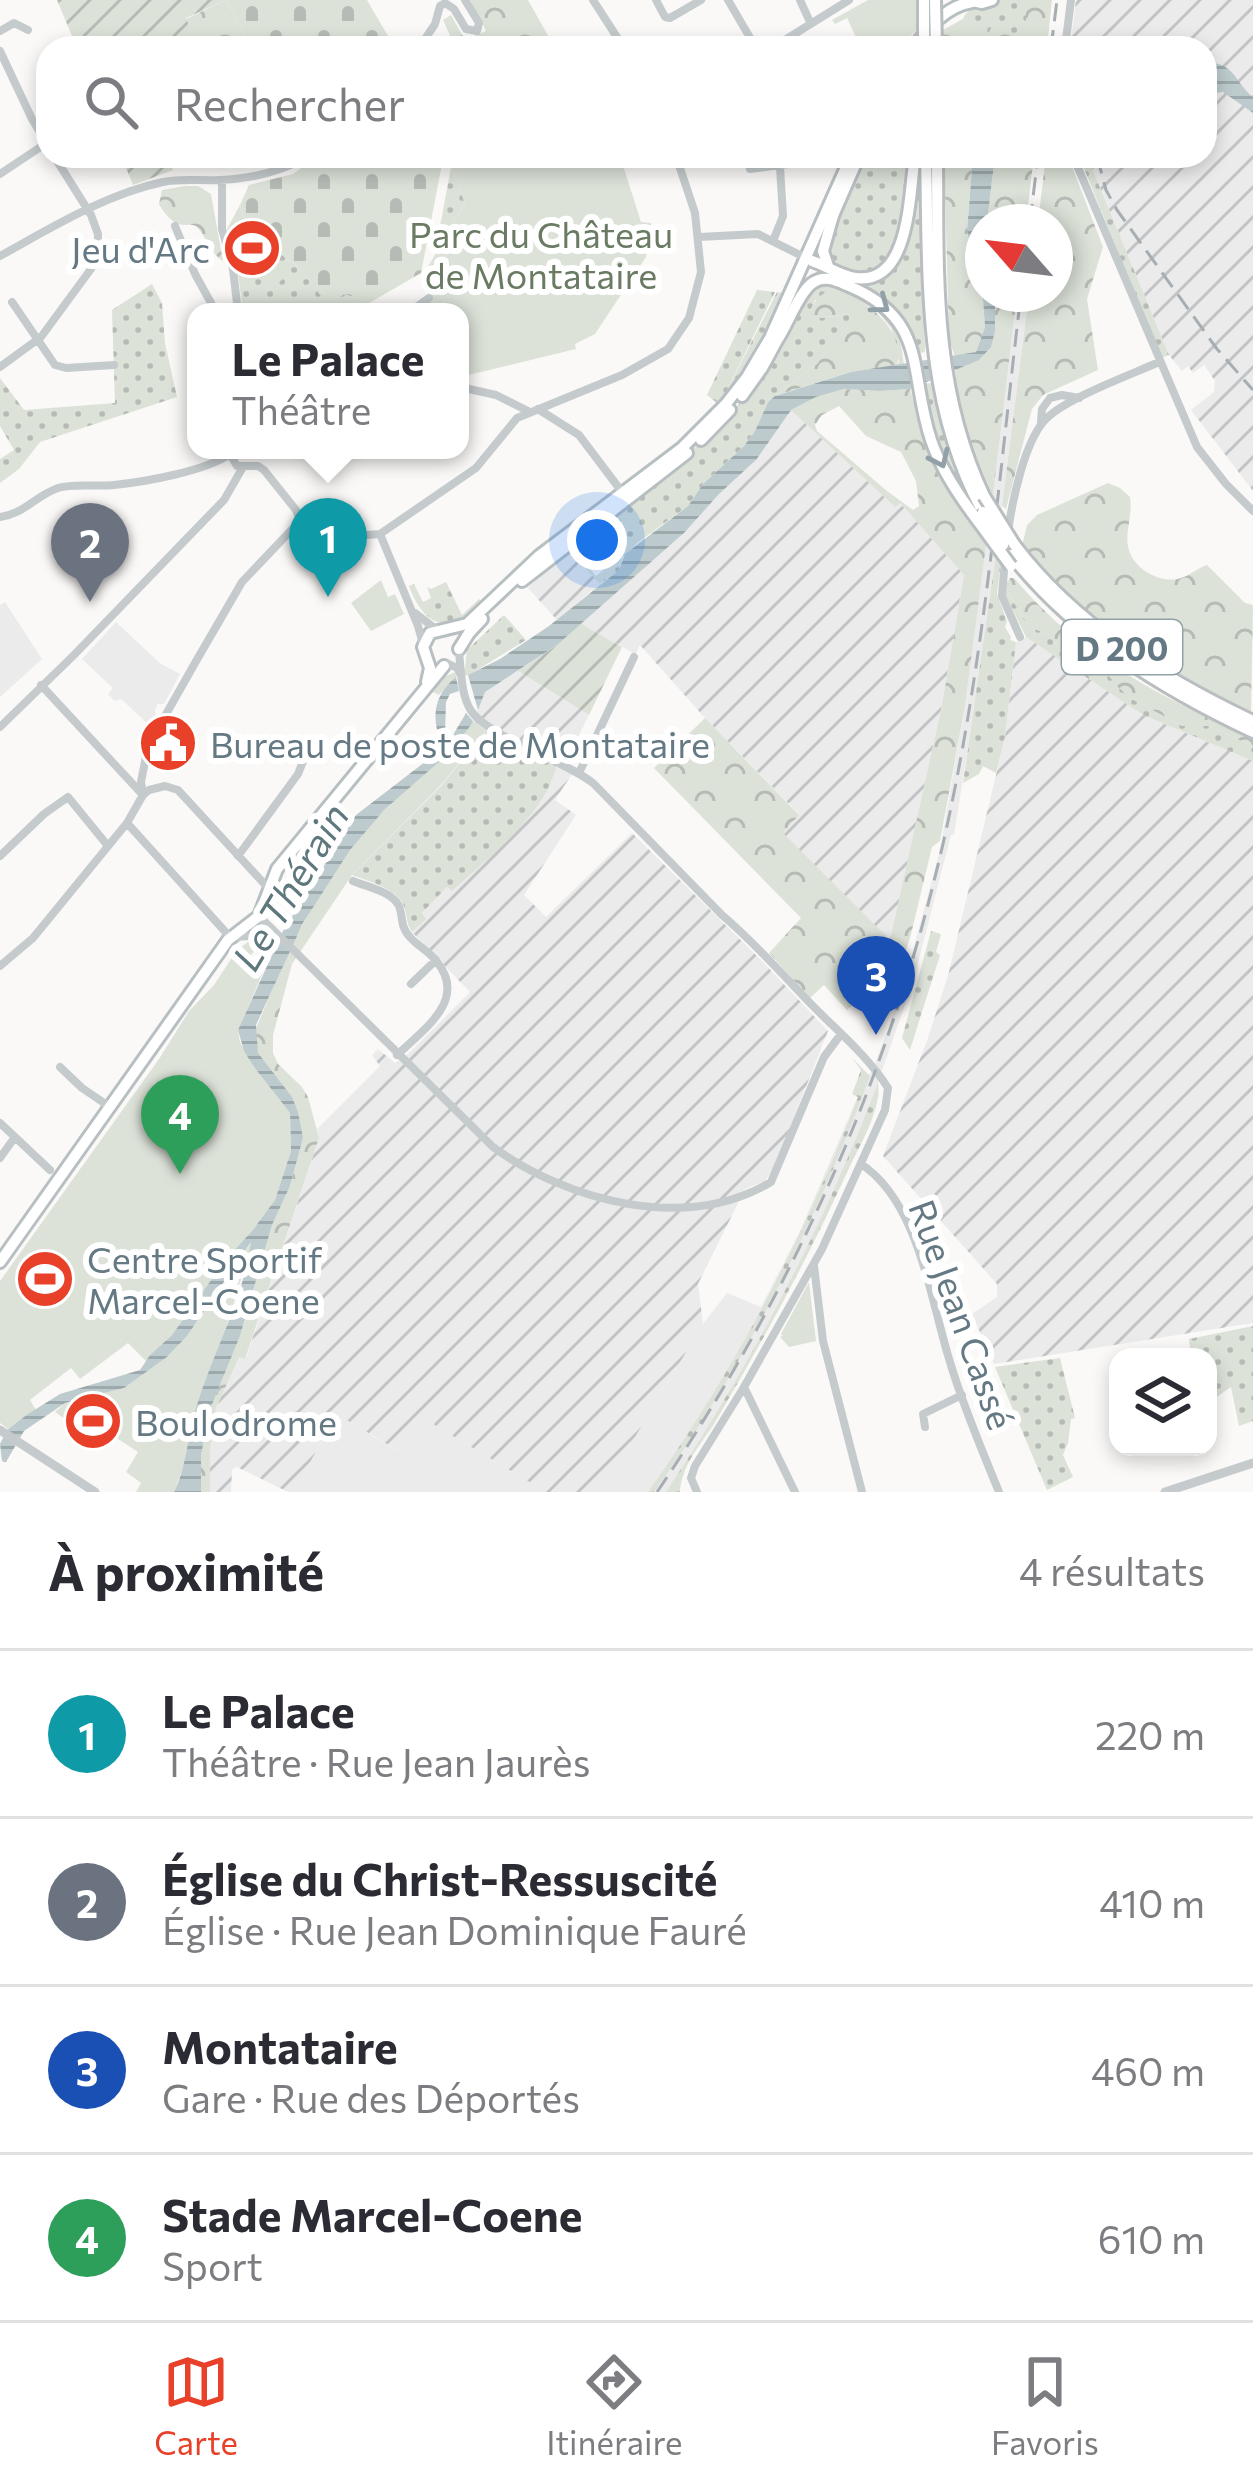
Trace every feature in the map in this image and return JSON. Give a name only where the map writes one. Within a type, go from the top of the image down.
[{"type":"main road","points":[[924,0],[924,36]]},
{"type":"main road","points":[[935,0],[936,36]]},
{"type":"main road","points":[[919,36],[947,0]]},
{"type":"main road","points":[[922,36],[957,5],[992,0]]},
{"type":"main road","points":[[779,337],[850,168]]},
{"type":"main road","points":[[851,168],[823,251],[831,274],[890,310],[903,327],[937,455],[977,512]]},
{"type":"main road","points":[[809,259],[817,271],[866,278],[890,267],[902,238],[913,168]]},
{"type":"main road","name":"D 200","points":[[927,168],[944,394],[956,452],[977,512],[1042,591],[1078,625],[1128,661],[1253,732]]},
{"type":"main road","name":"D 200","points":[[937,168],[937,339]]},
{"type":"main road","points":[[722,414],[762,353],[835,212]]},
{"type":"main road","points":[[418,698],[429,677],[423,647],[427,637],[464,626],[539,556],[685,454],[756,377],[808,286],[831,274]]},
{"type":"main road","name":"D 200","points":[[944,394],[1012,555],[1103,633],[1164,674],[1253,721]]},
{"type":"main road","points":[[0,1262],[230,937],[263,921],[269,889],[281,863],[475,626],[625,496]]},
{"type":"main road","points":[[441,630],[456,637],[459,651]]},
{"type":"main road","points":[[429,661],[447,665]]},
{"type":"street","points":[[427,36],[445,3],[469,31],[478,29],[465,0]]},
{"type":"street","points":[[593,0],[616,36]]},
{"type":"street","points":[[656,0],[670,18],[701,0]]},
{"type":"street","points":[[728,0],[750,36]]},
{"type":"street","points":[[800,0],[810,22]]},
{"type":"street","points":[[790,36],[849,0]]},
{"type":"street","points":[[1066,36],[1071,0]]},
{"type":"street","points":[[0,31],[14,23],[28,30]]},
{"type":"street","points":[[0,51],[36,122]]},
{"type":"street","points":[[0,174],[36,151]]},
{"type":"street","points":[[0,367],[38,340],[96,258],[98,235],[89,210],[62,168]]},
{"type":"street","points":[[0,256],[134,190],[280,168]]},
{"type":"street","points":[[143,795],[147,749],[183,682],[242,582],[300,521],[316,519],[361,536],[380,534],[476,468],[514,420],[622,375],[668,350],[687,323],[702,266],[693,206],[680,168]]},
{"type":"street","points":[[750,169],[760,168]]},
{"type":"street","points":[[773,241],[784,216],[780,168]]},
{"type":"street","points":[[1078,168],[1200,452],[1253,511]]},
{"type":"street","points":[[222,180],[222,229],[237,303]]},
{"type":"street","points":[[175,226],[211,303]]},
{"type":"street","points":[[699,237],[754,234],[809,259]]},
{"type":"street","points":[[422,303],[429,298]]},
{"type":"street","points":[[12,302],[58,367],[114,365]]},
{"type":"street","points":[[1020,637],[1002,587],[1012,505],[1034,437],[1056,411],[1159,362]]},
{"type":"street","points":[[469,389],[534,410],[579,435],[625,496]]},
{"type":"street","points":[[0,517],[17,514],[60,487],[110,485],[210,465],[220,459]]},
{"type":"street","points":[[233,459],[243,467],[264,470],[300,521]]},
{"type":"street","points":[[0,727],[228,496],[243,467]]},
{"type":"street","points":[[380,534],[423,647]]},
{"type":"street","points":[[410,607],[423,622],[441,630]]},
{"type":"street","points":[[459,651],[469,708],[477,717],[594,784],[740,929],[888,1088],[886,1105],[814,1263],[697,1462],[691,1478],[697,1492]]},
{"type":"street","points":[[578,773],[634,657]]},
{"type":"street","points":[[447,665],[462,676]]},
{"type":"street","points":[[40,685],[143,795]]},
{"type":"street","points":[[238,856],[304,759]]},
{"type":"street","points":[[0,966],[32,938],[127,823],[143,795],[157,787],[175,788],[269,889]]},
{"type":"street","points":[[0,856],[68,797],[108,846]]},
{"type":"street","points":[[127,823],[230,937]]},
{"type":"street","points":[[353,880],[394,899],[408,936],[436,960],[448,982],[447,1001],[440,1012],[398,1054]]},
{"type":"street","points":[[263,921],[474,1131],[541,1177],[611,1202],[679,1206],[734,1197],[771,1182],[824,1057],[841,1034]]},
{"type":"street","points":[[411,984],[436,960]]},
{"type":"street","points":[[60,1067],[110,1107]]},
{"type":"street","points":[[0,1123],[50,1170]]},
{"type":"street","points":[[0,1157],[15,1137]]},
{"type":"street","name":"Rue Jean Cassé","points":[[861,1164],[887,1186],[908,1222],[951,1367],[996,1491]]},
{"type":"street","points":[[814,1263],[823,1341],[862,1492]]},
{"type":"street","points":[[744,1387],[795,1492]]},
{"type":"street","points":[[926,1427],[923,1414],[962,1395]]},
{"type":"street","points":[[1,1431],[95,1492]]},
{"type":"street","points":[[1165,1492],[1253,1463]]},
{"type":"shaded area","points":[[1076,0],[1253,0],[1253,491],[1191,410],[1214,392],[1215,381],[1204,365],[1193,373],[1188,366],[1182,371],[1169,355],[1092,168],[1217,168],[1217,36],[1072,36]]},
{"type":"shaded area","points":[[1217,64],[1234,74],[1253,97],[1253,113],[1217,93]]},
{"type":"shaded area","points":[[972,168],[994,168],[989,204],[969,204]]},
{"type":"shaded area","points":[[984,312],[995,312],[991,347],[979,360],[910,389],[844,389],[791,410],[756,460],[685,532],[557,645],[485,692],[478,710],[468,675],[549,626],[619,570],[625,554],[688,506],[703,484],[744,446],[775,396],[851,372],[976,352],[985,327]]},
{"type":"shaded area","points":[[1015,312],[1027,312],[984,647],[954,835],[913,982],[878,1082],[879,1096],[806,1258],[712,1428],[666,1492],[602,1492],[703,1324],[727,1293],[761,1307],[800,1231],[873,1069],[912,954],[940,850],[965,706]]},
{"type":"shaded area","points":[[791,410],[894,506],[899,502],[964,575],[941,710],[890,942],[782,833],[799,814],[640,645],[635,654],[580,623],[604,603],[592,590],[557,620],[528,588],[567,549],[612,596],[752,464]]},
{"type":"shaded area","points":[[5,602],[42,659],[0,697],[0,605]]},
{"type":"shaded area","points":[[116,622],[161,664],[180,674],[164,704],[158,704],[150,726],[121,699],[115,701],[108,694],[113,688],[82,659]]},
{"type":"shaded area","points":[[1026,637],[1143,715],[1253,761],[1253,1323],[994,1364],[972,1314],[997,1297],[997,1284],[883,1156],[949,972],[1005,737],[1016,642]]},
{"type":"shaded area","points":[[518,671],[589,715],[564,765],[574,771],[555,800],[576,815],[524,895],[546,917],[632,833],[828,1031],[774,1168],[765,1181],[745,1189],[698,1284],[703,1324],[602,1492],[546,1492],[418,1415],[397,1450],[345,1419],[333,1420],[294,1492],[237,1467],[232,1470],[231,1492],[210,1492],[216,1408],[239,1356],[246,1358],[319,1138],[317,1129],[380,1066],[372,1055],[378,1049],[395,1063],[470,992],[412,932],[425,919],[422,913],[447,887],[452,891],[556,767],[473,721],[485,692]]},
{"type":"shaded area","points":[[456,677],[459,691],[446,702],[445,734],[453,735],[466,713],[471,725],[449,753],[384,810],[350,850],[303,923],[256,1025],[258,1053],[292,1097],[303,1138],[240,1336],[211,1407],[201,1455],[201,1492],[174,1492],[195,1411],[241,1285],[251,1242],[187,1336],[167,1357],[124,1388],[65,1403],[24,1431],[6,1462],[2,1461],[0,1444],[7,1430],[28,1414],[60,1394],[140,1370],[275,1200],[291,1151],[290,1113],[254,1067],[238,1030],[283,931],[356,815],[443,748],[436,709],[442,692]]},
{"type":"shaded area","points":[[418,1415],[546,1492],[294,1492],[333,1420],[345,1419],[396,1450]]},
{"type":"green space","points":[[57,0],[226,0],[186,18],[193,36],[72,36]]},
{"type":"green space","points":[[226,0],[245,36],[193,36],[186,19]]},
{"type":"green space","points":[[226,0],[367,0],[388,36],[245,36]]},
{"type":"green space","points":[[470,0],[528,0],[548,36],[474,36],[486,31]]},
{"type":"green space","points":[[868,0],[918,0],[918,28],[911,36],[855,36],[847,18],[835,24],[832,20]]},
{"type":"green space","points":[[1001,0],[1032,0],[1030,36],[970,36],[963,19],[966,14]]},
{"type":"green space","points":[[1032,0],[1052,0],[1048,36],[1021,36],[1026,30],[1026,7]]},
{"type":"green space","points":[[451,15],[463,36],[450,36],[443,20]]},
{"type":"green space","points":[[996,18],[1014,36],[983,36]]},
{"type":"green space","points":[[963,19],[968,21],[971,36],[941,36],[941,31]]},
{"type":"green space","points":[[126,168],[172,168],[173,170],[133,185]]},
{"type":"green space","points":[[301,168],[441,168],[421,273],[371,302],[344,294],[326,303],[301,270],[247,227],[240,205],[249,185]]},
{"type":"green space","points":[[451,168],[451,168],[465,203],[435,254]]},
{"type":"green space","name":"Parc du Château de Montataire","points":[[451,168],[624,168],[641,222],[651,223],[646,257],[595,334],[575,344],[576,349],[469,375],[469,303],[425,303],[431,299],[425,272],[465,203]]},
{"type":"green space","points":[[859,168],[909,168],[899,231],[883,263],[870,271],[842,268],[834,263],[828,246]]},
{"type":"green space","points":[[916,168],[920,168],[925,352],[919,353],[889,303],[837,277],[877,279],[889,273],[909,229]]},
{"type":"green space","points":[[944,168],[972,168],[969,204],[965,204],[965,312],[984,312],[985,327],[976,352],[955,357],[949,339]]},
{"type":"green space","points":[[994,168],[1033,168],[1028,204],[989,204]]},
{"type":"green space","points":[[1045,168],[1073,168],[1103,247],[1087,299],[1098,370],[1043,395],[1032,409],[1006,509],[1002,506],[1027,312],[1073,312],[1073,204],[1040,204]]},
{"type":"green space","points":[[1084,168],[1092,168],[1169,355],[1161,358]]},
{"type":"green space","points":[[198,186],[211,194],[223,261],[196,226],[175,223],[159,204],[162,190]]},
{"type":"green space","points":[[240,205],[247,227],[301,270],[327,303],[242,303],[227,229]]},
{"type":"green space","name":"Jeu d'Arc","points":[[231,223],[283,262],[286,275],[275,287],[233,240]]},
{"type":"green space","points":[[834,283],[884,312],[897,332],[904,365],[897,366],[891,328],[878,312],[851,295],[815,300],[809,314],[813,319],[848,314],[853,321],[817,364],[768,402],[744,446],[703,484],[688,506],[637,543],[623,557],[619,570],[600,584],[567,549],[715,431],[758,382],[807,294],[818,284]],"holes":[[[608,524],[625,546],[596,576],[574,552]]]},
{"type":"green space","points":[[152,284],[162,303],[177,397],[40,442],[19,469],[0,483],[0,459],[14,450],[0,426],[0,378],[24,410],[115,403],[112,310]]},
{"type":"green space","points":[[839,289],[873,310],[890,329],[896,340],[897,366],[851,372],[777,395],[817,364],[852,322],[848,314],[813,319],[808,315],[820,296]]},
{"type":"green space","points":[[757,290],[775,292],[721,402],[777,292],[788,294],[757,356],[721,406],[707,395]]},
{"type":"green space","points":[[344,294],[370,303],[330,303]]},
{"type":"green space","points":[[995,312],[1015,312],[993,494],[971,454],[955,370],[987,350]]},
{"type":"green space","points":[[933,383],[971,508],[940,455],[921,384]]},
{"type":"green space","points":[[844,389],[910,389],[937,469],[986,545],[965,706],[940,841],[932,847],[883,1025],[876,1027],[875,1019],[856,1003],[847,1010],[824,985],[810,998],[769,953],[801,918],[654,768],[705,718],[799,815],[783,833],[890,940],[941,710],[964,575],[900,503],[895,507],[791,410]],"holes":[[[839,406],[866,436],[901,452],[916,481],[919,506],[913,510],[887,491],[815,425]]]},
{"type":"green space","points":[[1108,483],[1130,497],[1128,546],[1141,568],[1173,580],[1207,565],[1245,603],[1253,605],[1251,712],[1116,633],[1068,594],[1022,546],[1027,525],[1037,515]]},
{"type":"green space","points":[[996,555],[1001,562],[997,594],[1010,640],[1016,642],[1005,737],[996,773],[983,766],[963,783]]},
{"type":"green space","points":[[1010,578],[1094,653],[1185,707],[1253,738],[1253,746],[1208,726],[1182,726],[1132,699],[1100,666],[1059,648],[1048,634],[1025,620],[1008,593]]},
{"type":"green space","points":[[381,580],[388,597],[395,594],[404,614],[371,631],[351,603]]},
{"type":"green space","points":[[446,582],[462,615],[479,599],[482,602],[470,613],[449,623],[431,619],[409,586],[414,584],[423,602],[431,598],[427,587]]},
{"type":"green space","points":[[1006,584],[1025,620],[1048,634],[1059,648],[1100,666],[1132,699],[1182,726],[1208,726],[1253,746],[1253,761],[1143,715],[1026,637],[1005,594]]},
{"type":"green space","points":[[504,615],[526,640],[469,675],[456,677],[439,695],[431,691],[441,678],[465,668],[467,650]]},
{"type":"green space","points":[[580,623],[622,647],[589,715],[518,671]]},
{"type":"green space","points":[[473,721],[486,730],[441,785],[352,875],[292,964],[287,955],[344,857]]},
{"type":"green space","points":[[486,730],[556,767],[550,785],[513,835],[452,891],[447,887],[422,913],[426,919],[412,932],[399,898],[352,875],[441,786]]},
{"type":"green space","points":[[931,931],[941,934],[936,952],[940,955],[910,1050],[902,1038]]},
{"type":"green space","points":[[267,938],[246,960],[264,970],[238,1031],[254,1067],[290,1113],[291,1151],[275,1200],[147,1362],[128,1343],[80,1379],[71,1368],[30,1400],[36,1410],[8,1429],[0,1423],[0,1281],[189,1011],[237,950]]},
{"type":"green space","points":[[287,955],[292,964],[273,1035],[273,1053],[308,1097],[319,1138],[245,1359],[239,1357],[216,1408],[210,1492],[201,1492],[201,1455],[211,1407],[240,1336],[303,1138],[258,1053],[254,1033]]},
{"type":"green space","points":[[852,1058],[870,1076],[802,1239],[719,1394],[654,1492],[648,1492],[738,1351],[815,1200],[858,1097],[852,1094],[861,1070]]},
{"type":"green space","points":[[878,1083],[869,1127],[804,1261],[690,1461],[680,1492],[666,1492],[784,1294]]},
{"type":"green space","points":[[253,1240],[194,1414],[174,1492],[136,1492],[141,1483],[126,1472],[138,1452],[112,1435],[94,1440],[55,1412],[65,1403],[124,1388],[167,1357],[187,1336]]},
{"type":"green space","points":[[809,1282],[816,1341],[789,1347],[780,1337]]},
{"type":"green space","points":[[1253,1326],[1253,1421],[1239,1426],[1231,1387],[1217,1397],[1217,1348],[1190,1348],[1189,1339]]},
{"type":"green space","points":[[1060,1358],[1075,1418],[1063,1455],[1073,1477],[1047,1490],[995,1367]]},
{"type":"railway","points":[[1052,36],[1057,0]]},
{"type":"railway","points":[[1032,204],[1037,168]]},
{"type":"railway","points":[[1100,168],[1117,210],[1217,349],[1253,390]]},
{"type":"railway","points":[[657,1492],[745,1351],[821,1202],[854,1126],[910,969],[964,742],[1019,312]]},
{"type":"place","name":"Jeu d'Arc","points":[[252,248]]},
{"type":"place","name":"Le Palace","points":[[328,597]]},
{"type":"place","name":"Église du Christ-Ressuscité","points":[[90,602]]},
{"type":"place","name":"Bureau de poste de Montataire","points":[[168,743]]},
{"type":"place","name":"Montataire","points":[[876,1035]]},
{"type":"place","name":"Stade Marcel-Coene","points":[[180,1174]]},
{"type":"place","name":"Centre Sportif Marcel-Coene","points":[[45,1279]]},
{"type":"place","name":"Boulodrome","points":[[93,1421]]},
{"type":"water label","name":"Le Thérain","points":[[289,886]]}]
